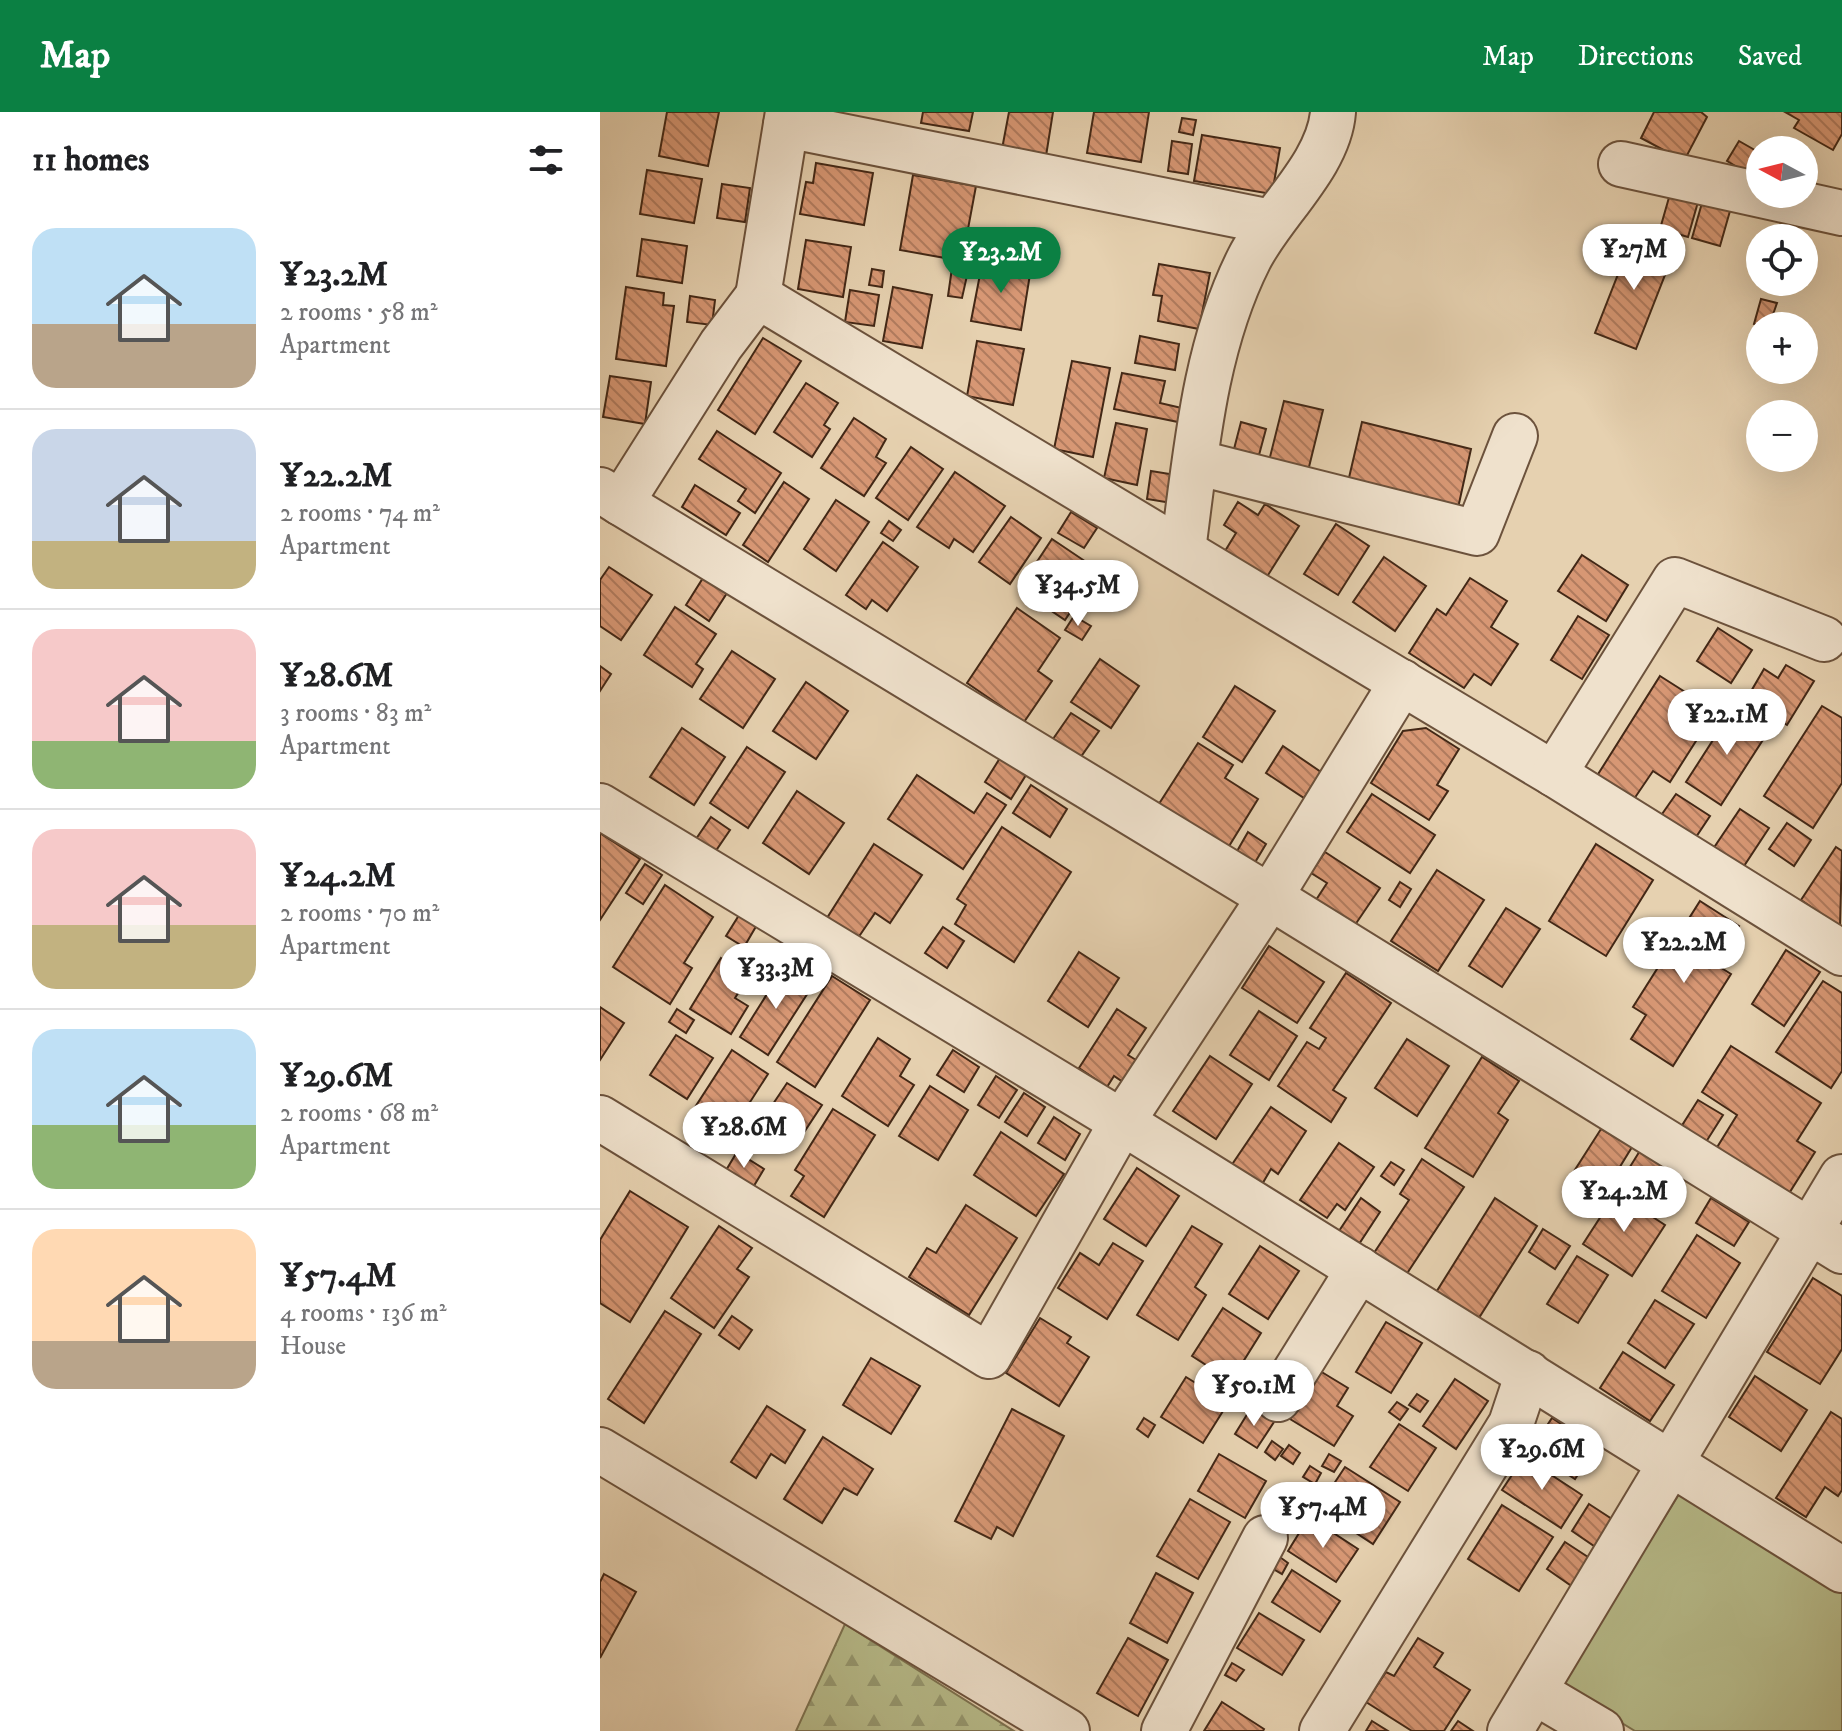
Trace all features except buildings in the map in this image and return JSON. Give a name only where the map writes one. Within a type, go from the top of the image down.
[{"type":"street","points":[[1183,550],[1212,361],[1248,260],[1271,222],[1311,169],[1333,112]]},
{"type":"street","points":[[1271,222],[787,118],[758,296],[611,496],[1270,897],[1825,1241]]},
{"type":"street","points":[[1621,164],[1842,213]]},
{"type":"street","points":[[758,296],[1554,774],[1842,953]]},
{"type":"street","points":[[1195,462],[1477,533],[1515,436]]},
{"type":"street","points":[[1554,774],[1675,580],[1824,639]]},
{"type":"street","points":[[600,1118],[989,1356],[1122,1122],[1270,897],[1402,682]]},
{"type":"street","points":[[600,806],[1122,1122],[1842,1570]]},
{"type":"street","points":[[1510,1731],[1669,1462],[1825,1241],[1842,1177]]},
{"type":"street","points":[[1278,1399],[1359,1269]]},
{"type":"street","points":[[1322,1731],[1511,1424],[1528,1373]]},
{"type":"street","points":[[600,1450],[1067,1731]]},
{"type":"street","points":[[1164,1731],[1265,1538]]},
{"type":"street","points":[[1535,1692],[1601,1731]]},
{"type":"green space","points":[[1681,1491],[1842,1589],[1842,1731],[1635,1731],[1560,1685]]},
{"type":"green space","points":[[845,1624],[1014,1731],[796,1731]]}]
